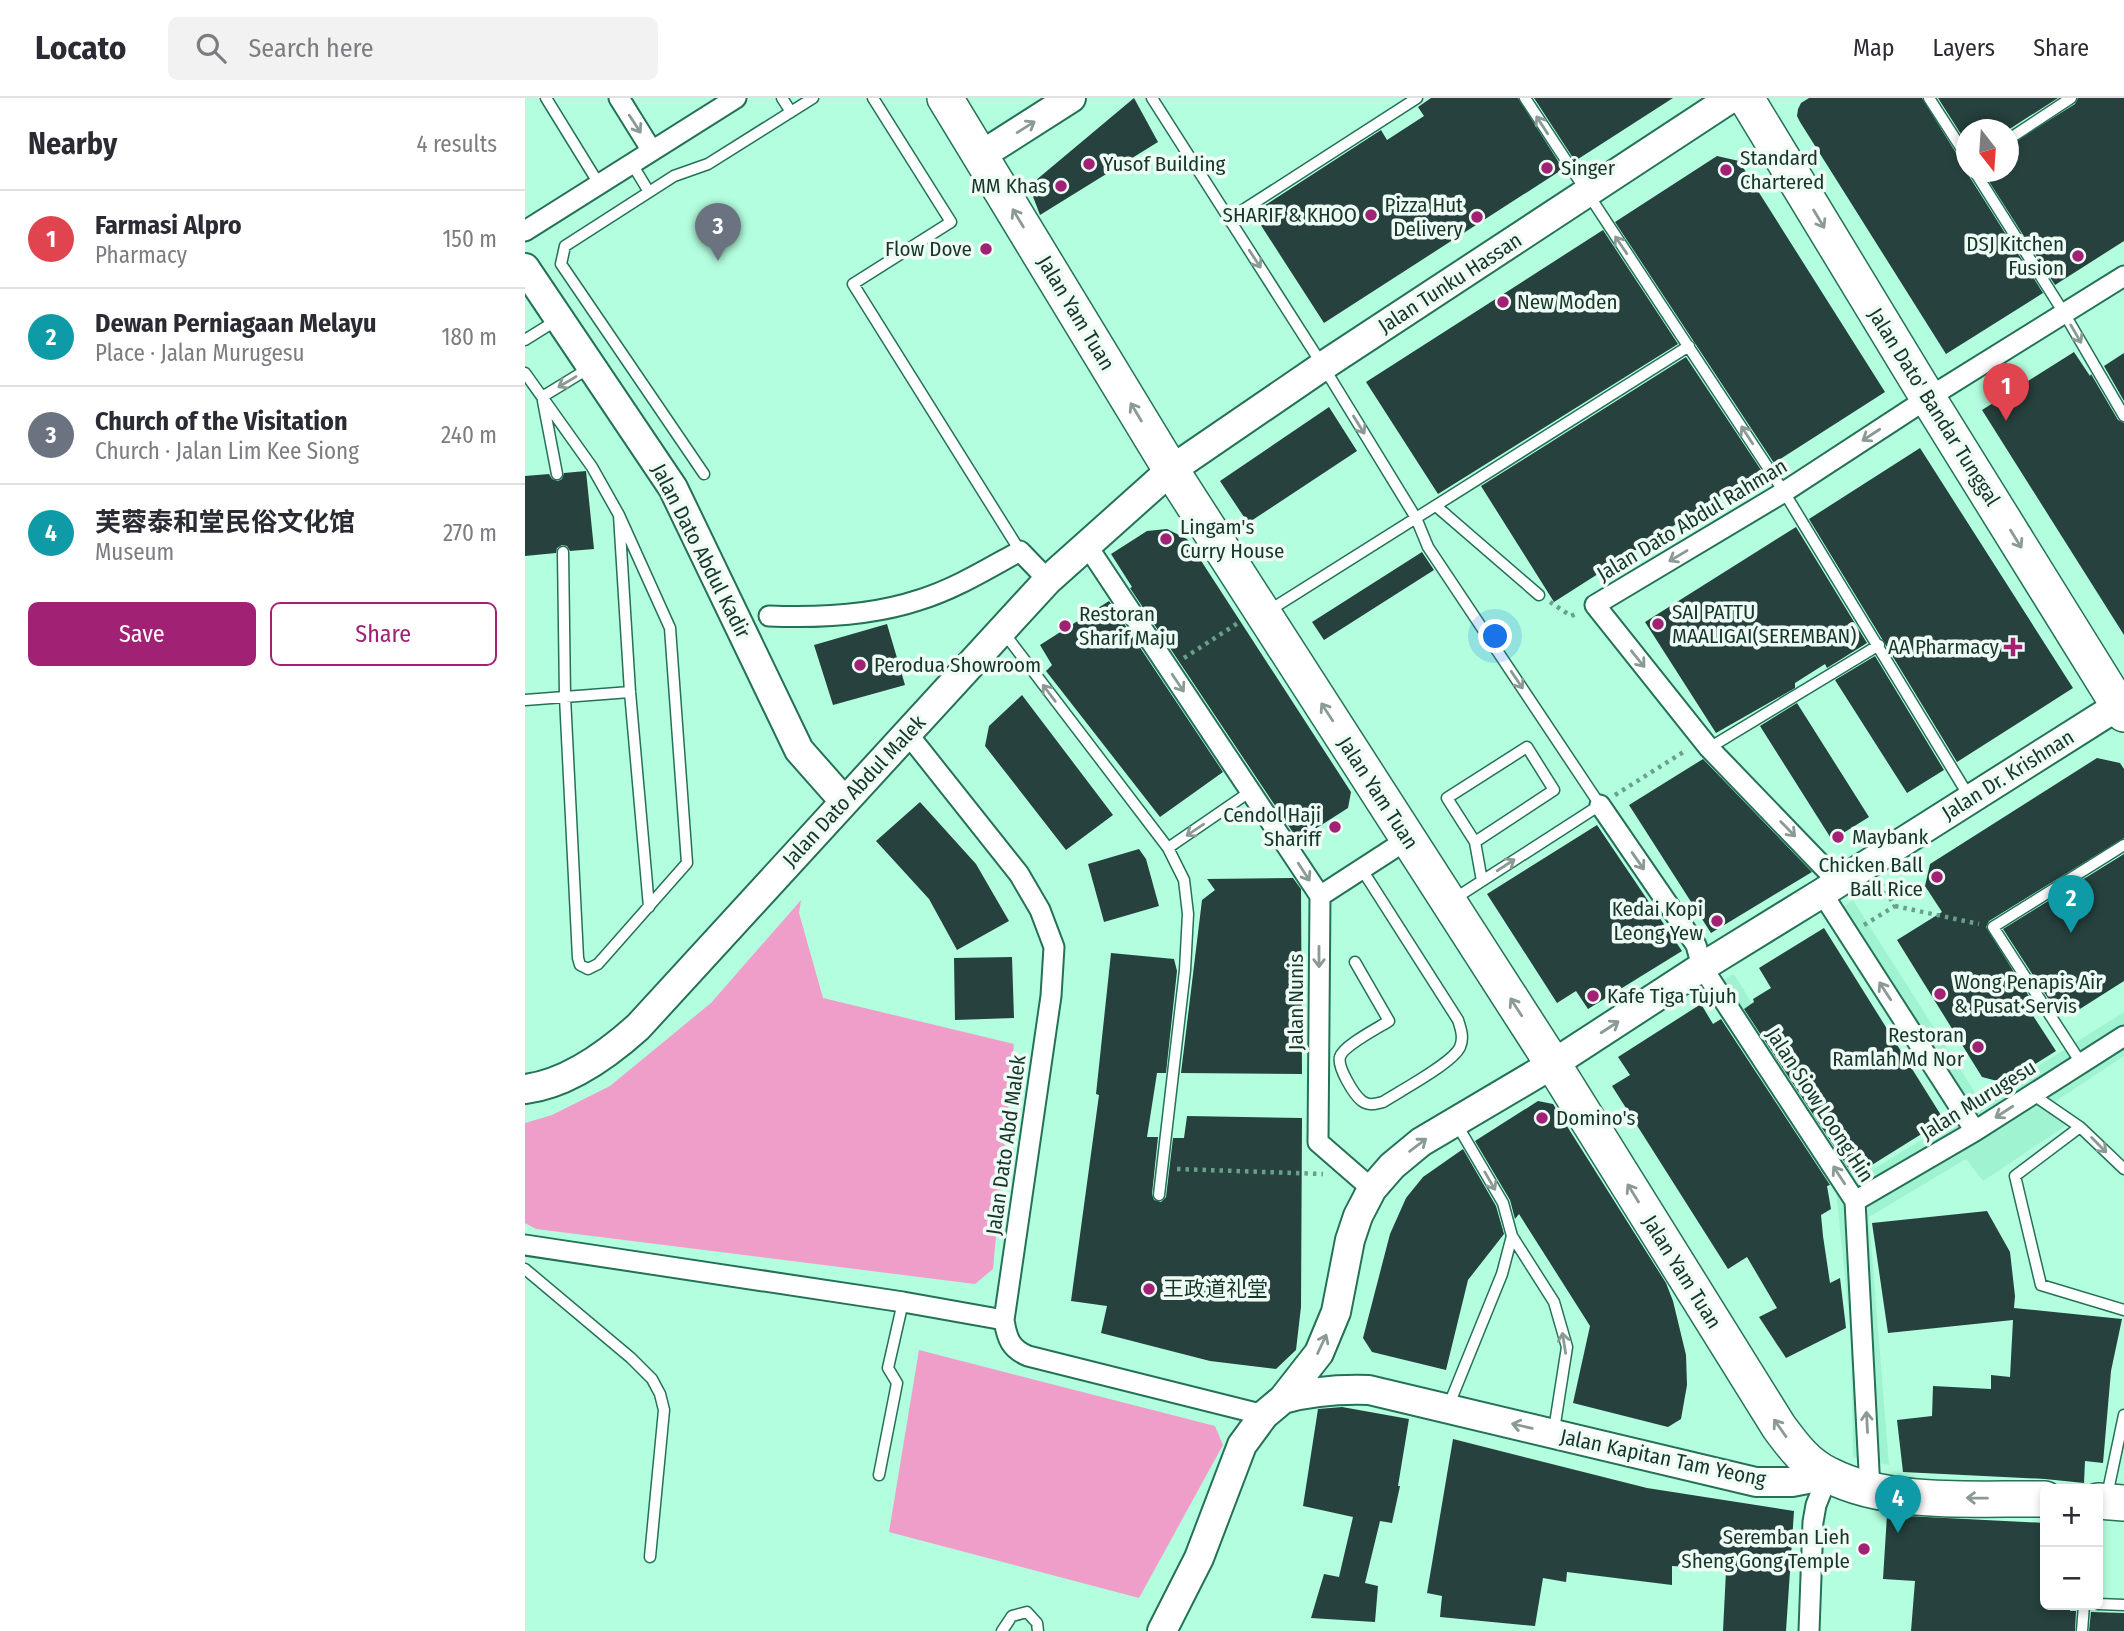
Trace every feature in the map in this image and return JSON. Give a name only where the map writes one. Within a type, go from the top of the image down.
[{"type":"highway","name":"Jalan Yam Tuan","points":[[945,98],[1171,471],[1553,1064],[1779,1427],[1801,1455],[1828,1475]]},
{"type":"highway","name":"Jalan Dato' Bandar Tunggal","points":[[1746,98],[1928,398],[2122,707]]},
{"type":"highway","points":[[1828,1475],[1870,1490],[1906,1496],[2040,1499]]},
{"type":"main road","points":[[980,156],[1071,98]]},
{"type":"main road","name":"Jalan Tunku Hassan","points":[[1171,471],[1323,366],[1731,98]]},
{"type":"main road","name":"Jalan Dato Abdul Kadir","points":[[525,268],[673,488],[799,750],[844,801]]},
{"type":"main road","name":"Jalan Dato Abdul Malek","points":[[525,1088],[568,1075],[608,1054],[638,1027],[1048,580],[1171,471]]},
{"type":"main road","name":"Jalan Dr. Krishnan","points":[[1162,1631],[1199,1558],[1242,1445],[1319,1353],[1336,1312],[1364,1182],[1392,1166],[1421,1142],[1553,1064],[1970,798],[2122,707]]},
{"type":"main road","name":"Jalan Kapitan Tam Yeong","points":[[1273,1407],[1307,1392],[1369,1390],[1756,1482],[1792,1482],[1828,1475]]},
{"type":"street","points":[[619,98],[652,151]]},
{"type":"street","points":[[525,231],[736,98]]},
{"type":"street","name":"Jalan Dato Abdul Rahman","points":[[1831,888],[1706,743],[1595,605],[1784,492],[1928,398],[2124,276]]},
{"type":"street","points":[[1086,544],[1320,896],[1408,839]]},
{"type":"street","points":[[769,615],[815,618],[918,601],[965,581],[1020,551],[1048,580]]},
{"type":"street","name":"Jalan Dato Abd Malek","points":[[907,733],[1019,874],[1040,910],[1054,947],[1051,996],[1004,1320],[1007,1337],[1015,1351],[1028,1356],[1273,1407]]},
{"type":"street","name":"Jalan Siow Loong Hin","points":[[1600,805],[1696,944],[1702,967],[1855,1201],[1870,1490]]},
{"type":"street","points":[[1831,888],[1849,934],[1975,1131]]},
{"type":"street","name":"Jalan Nunis","points":[[1320,896],[1318,1142],[1364,1182]]},
{"type":"street","name":"Jalan Murugesu","points":[[1855,1201],[1975,1131],[2124,1036]]},
{"type":"street","points":[[525,1245],[903,1302],[1004,1320]]},
{"type":"street","points":[[1809,1631],[1813,1522],[1816,1505],[1828,1475]]},
{"type":"lane","points":[[546,98],[599,184]]},
{"type":"lane","points":[[782,98],[791,112]]},
{"type":"lane","points":[[703,474],[561,264],[565,246],[674,176],[708,164],[813,98]]},
{"type":"lane","points":[[873,98],[951,222],[853,284],[1020,551]]},
{"type":"lane","points":[[1152,98],[1323,366],[1416,518],[1428,547],[1600,805],[1448,902]]},
{"type":"lane","points":[[1229,219],[1417,98]]},
{"type":"lane","points":[[1525,98],[1784,492],[1970,798]]},
{"type":"lane","points":[[1929,98],[1956,141]]},
{"type":"lane","points":[[2019,132],[2071,98]]},
{"type":"lane","points":[[632,164],[649,192]]},
{"type":"lane","points":[[1981,182],[2064,313],[2124,416]]},
{"type":"lane","points":[[525,340],[559,319]]},
{"type":"lane","points":[[1262,612],[1689,346]]},
{"type":"lane","points":[[542,397],[591,367]]},
{"type":"lane","points":[[525,373],[592,467],[619,515],[670,628],[687,863],[598,964],[588,969],[580,965],[565,696],[563,552]]},
{"type":"lane","points":[[542,397],[557,474]]},
{"type":"lane","points":[[1436,506],[1539,595]]},
{"type":"lane","points":[[619,515],[630,692],[649,908]]},
{"type":"lane","points":[[1002,630],[1168,848],[1184,880],[1188,914],[1185,970],[1159,1195]]},
{"type":"lane","points":[[1706,743],[1879,645]]},
{"type":"lane","points":[[525,700],[630,692]]},
{"type":"lane","points":[[1475,842],[1554,790],[1527,747],[1447,798],[1475,842],[1482,881]]},
{"type":"lane","points":[[1168,848],[1251,791]]},
{"type":"lane","points":[[2081,1063],[1993,928],[2124,845]]},
{"type":"lane","points":[[1355,962],[1389,1021],[1346,1049],[1340,1057],[1340,1066],[1360,1100],[1371,1105],[1383,1102],[1450,1060],[1460,1048],[1462,1034],[1458,1020],[1361,868]]},
{"type":"lane","points":[[2032,1094],[2080,1126],[2124,1170]]},
{"type":"lane","points":[[1456,1122],[1503,1203],[1512,1236],[1554,1303],[1567,1347],[1554,1434]]},
{"type":"lane","points":[[2080,1126],[2015,1176],[2041,1285],[2124,1310]]},
{"type":"lane","points":[[1448,1409],[1502,1273],[1512,1236]]},
{"type":"lane","points":[[525,1269],[631,1358],[652,1380],[660,1394],[664,1410],[650,1557]]},
{"type":"lane","points":[[879,1475],[897,1383],[888,1368],[903,1302]]},
{"type":"lane","points":[[2105,1503],[2124,1415]]},
{"type":"lane","points":[[2103,1604],[2124,1605]]},
{"type":"lane","points":[[2081,1631],[2083,1610]]},
{"type":"lane","points":[[1002,1631],[1012,1616],[1027,1612],[1037,1623],[1038,1631]]},
{"type":"path","points":[[1539,595],[1571,617],[1595,605]]},
{"type":"path","points":[[1168,668],[1262,612]]},
{"type":"path","points":[[1600,805],[1706,743]]},
{"type":"path","points":[[1869,863],[1895,906]]},
{"type":"path","points":[[1849,934],[1895,906],[1993,928]]},
{"type":"path","points":[[1163,1169],[1364,1182]]},
{"type":"shaded area","points":[[801,900],[799,913],[823,998],[1014,1044],[993,1269],[975,1284],[536,1229],[525,1223],[525,1123],[552,1115],[610,1086],[711,1003]]},
{"type":"shaded area","points":[[1853,900],[1981,1102],[2124,1012],[2124,1056],[2053,1103],[2067,1125],[1983,1181],[1966,1159],[1869,1217],[1889,1465],[1853,1457],[1851,1334],[1836,1191],[1707,989],[1734,974],[1859,1178],[1954,1120],[1827,917]]},
{"type":"shaded area","points":[[919,1350],[1215,1426],[1223,1445],[1139,1598],[889,1532]]},
{"type":"building","name":"Yusof Building","points":[[1134,98],[1158,142],[1040,215],[1029,186]]},
{"type":"building","points":[[1431,98],[1518,98],[1563,169],[1324,323],[1253,213],[1381,130],[1387,140],[1424,116],[1418,107]]},
{"type":"building","points":[[1534,98],[1673,98],[1575,161]]},
{"type":"building","points":[[1809,98],[1922,98],[1956,153],[1956,182],[1973,182],[2043,293],[1946,354],[1800,122],[1797,116],[1801,103]]},
{"type":"building","points":[[1938,98],[2058,98],[2019,123],[2019,119],[1956,119],[1956,126]]},
{"type":"building","points":[[2078,98],[2124,98],[2124,241],[2055,285],[1989,182],[2019,182],[2019,139],[2075,104]]},
{"type":"building","points":[[1717,156],[1739,161],[1885,392],[1774,463],[1615,222]]},
{"type":"building","points":[[1603,230],[1678,344],[1438,494],[1366,382]]},
{"type":"building","points":[[2074,352],[2090,376],[2091,374],[2118,420],[2124,423],[2124,635],[1982,410]]},
{"type":"building","points":[[2124,353],[2124,401],[2104,366]]},
{"type":"building","points":[[1686,357],[1761,470],[1554,602],[1481,486]]},
{"type":"building","points":[[1329,407],[1357,451],[1248,523],[1220,481]]},
{"type":"building","points":[[1920,448],[2073,688],[1957,762],[1809,519]]},
{"type":"building","points":[[586,471],[594,549],[570,551],[567,546],[562,545],[557,548],[556,553],[525,556],[525,476],[549,474],[552,479],[558,481],[564,473]]},
{"type":"building","points":[[1796,527],[1867,643],[1827,668],[1825,664],[1795,683],[1795,688],[1716,733],[1645,622]]},
{"type":"building","points":[[1167,529],[1187,539],[1351,792],[1348,808],[1298,840],[1130,588],[1132,587],[1111,554],[1147,531]]},
{"type":"building","points":[[1422,552],[1434,570],[1324,640],[1312,622]]},
{"type":"building","points":[[1109,601],[1223,772],[1160,817],[1046,671],[1052,665],[1040,645]]},
{"type":"building","name":"Perodua Showroom","points":[[887,624],[905,685],[833,705],[814,645]]},
{"type":"building","points":[[1875,656],[1944,770],[1907,793],[1835,680]]},
{"type":"building","points":[[1022,695],[1113,815],[1066,850],[985,746],[989,726]]},
{"type":"building","points":[[1797,703],[1869,817],[1832,840],[1760,726]]},
{"type":"building","points":[[2097,758],[2120,763],[2124,769],[2124,838],[1989,921],[1986,927],[2037,1009],[2028,1008],[2056,1051],[2005,1083],[1982,1077],[1897,940],[1942,912],[1925,886],[1930,864]]},
{"type":"building","points":[[1703,759],[1812,872],[1711,933],[1629,805]]},
{"type":"building","points":[[920,802],[976,864],[1009,921],[957,950],[929,899],[876,841]]},
{"type":"building","points":[[1597,825],[1682,951],[1588,1009],[1576,991],[1557,1003],[1487,894]]},
{"type":"building","points":[[1139,849],[1146,859],[1159,906],[1104,922],[1088,864]]},
{"type":"building","points":[[2124,854],[2124,981],[2072,1014],[2057,1012],[2003,929]]},
{"type":"building","points":[[1293,878],[1301,889],[1302,1074],[1181,1073],[1202,900],[1215,890],[1207,879]]},
{"type":"building","points":[[1824,928],[1944,1120],[1859,1173],[1856,1169],[1851,1172],[1744,1009],[1754,1002],[1753,999],[1771,988],[1759,968]]},
{"type":"building","points":[[1111,953],[1174,959],[1177,971],[1166,1073],[1157,1073],[1147,1137],[1158,1137],[1152,1194],[1154,1200],[1161,1202],[1166,1197],[1173,1138],[1184,1138],[1187,1116],[1302,1118],[1301,1307],[1296,1350],[1276,1369],[1210,1361],[1101,1333],[1107,1306],[1071,1301],[1099,1095],[1096,1094]]},
{"type":"building","points":[[1012,957],[1014,1018],[955,1020],[954,958]]},
{"type":"building","points":[[1701,1004],[1713,1024],[1721,1019],[1830,1185],[1827,1186],[1831,1209],[1821,1215],[1823,1236],[1830,1283],[1840,1278],[1846,1328],[1786,1358],[1759,1317],[1777,1308],[1747,1257],[1728,1269],[1612,1086],[1630,1075],[1618,1057]]},
{"type":"building","points":[[1538,1101],[1553,1104],[1666,1283],[1686,1355],[1687,1385],[1681,1419],[1668,1427],[1573,1403],[1590,1326],[1519,1214],[1515,1219],[1510,1200],[1475,1141]]},
{"type":"building","points":[[1463,1149],[1496,1206],[1504,1234],[1468,1280],[1446,1370],[1372,1352],[1363,1338],[1390,1234],[1406,1198],[1423,1177]]},
{"type":"building","points":[[1987,1211],[2010,1252],[2014,1308],[2122,1319],[2111,1371],[2103,1463],[2085,1461],[2084,1483],[1903,1472],[1897,1420],[1932,1416],[1933,1386],[1991,1389],[1991,1375],[2010,1377],[2013,1320],[1888,1333],[1872,1223]]},
{"type":"building","points":[[1342,1407],[1409,1419],[1392,1523],[1380,1521],[1365,1583],[1378,1586],[1375,1622],[1311,1618],[1324,1574],[1339,1577],[1353,1517],[1303,1506],[1318,1409]]},
{"type":"building","points":[[1453,1439],[1647,1488],[1794,1511],[1786,1631],[1723,1631],[1726,1571],[1691,1562],[1690,1567],[1672,1566],[1672,1585],[1567,1572],[1566,1582],[1543,1578],[1535,1626],[1440,1617],[1442,1596],[1427,1593]]},
{"type":"building","points":[[1887,1515],[2040,1523],[2040,1610],[2076,1611],[2075,1631],[1911,1631],[1915,1581],[1883,1579]]},
{"type":"building","points":[[2091,1612],[2124,1613],[2124,1631],[2089,1631]]},
{"type":"place","name":"Yusof Building","points":[[1089,164]]},
{"type":"place","name":"Singer","points":[[1547,168]]},
{"type":"place","name":"Standard Chartered","points":[[1726,170]]},
{"type":"place","name":"MM Khas","points":[[1061,186]]},
{"type":"place","name":"SHARIF & KHOO","points":[[1371,215]]},
{"type":"place","name":"Pizza Hut Delivery","points":[[1477,217]]},
{"type":"place","name":"Flow Dove","points":[[986,249]]},
{"type":"place","name":"DSJ Kitchen Fusion","points":[[2078,256]]},
{"type":"place","name":"Church of the Visitation","points":[[718,261]]},
{"type":"place","name":"New Moden","points":[[1503,302]]},
{"type":"place","name":"Farmasi Alpro","points":[[2006,421]]},
{"type":"place","name":"Lingam's Curry House","points":[[1166,539]]},
{"type":"place","name":"SAI PATTU MAALIGAI(SEREMBAN)","points":[[1658,624]]},
{"type":"place","name":"Restoran Sharif Maju","points":[[1065,626]]},
{"type":"place","name":"AA Pharmacy","points":[[2013,647]]},
{"type":"place","name":"Perodua Showroom","points":[[860,665]]},
{"type":"place","name":"Cendol Haji Shariff","points":[[1335,827]]},
{"type":"place","name":"Maybank","points":[[1838,837]]},
{"type":"place","name":"Chicken Ball Ball Rice","points":[[1937,877]]},
{"type":"place","name":"Kedai Kopi Leong Yew","points":[[1717,921]]},
{"type":"place","name":"Dewan Perniagaan Melayu","points":[[2071,933]]},
{"type":"place","name":"Wong Penapis Air & Pusat Servis","points":[[1940,994]]},
{"type":"place","name":"Kafe Tiga Tujuh","points":[[1593,996]]},
{"type":"place","name":"Restoran Ramlah Md Nor","points":[[1978,1047]]},
{"type":"place","name":"Domino's","points":[[1542,1118]]},
{"type":"place","name":"王政道礼堂","points":[[1149,1289]]},
{"type":"place","name":"芙蓉泰和堂民俗文化馆","points":[[1898,1533]]},
{"type":"place","name":"Seremban Lieh Sheng Gong Temple","points":[[1864,1549]]}]
